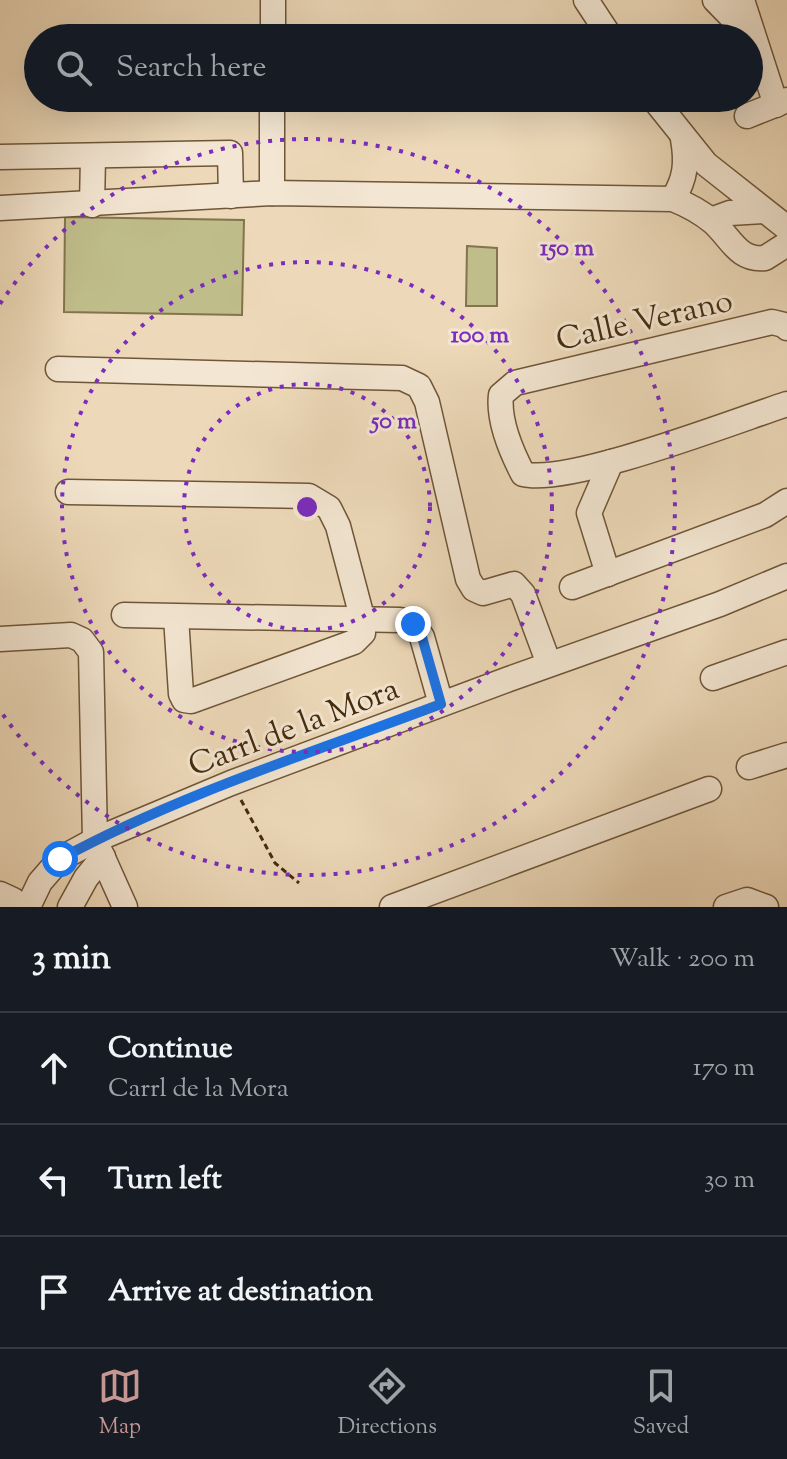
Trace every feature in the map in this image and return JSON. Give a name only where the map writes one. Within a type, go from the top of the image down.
[{"type":"street","points":[[273,0],[273,24]]},
{"type":"street","points":[[586,0],[602,24]]},
{"type":"street","points":[[715,0],[738,24]]},
{"type":"street","points":[[742,0],[750,24]]},
{"type":"street","points":[[763,59],[782,102],[763,110]]},
{"type":"street","points":[[272,112],[272,193]]},
{"type":"street","points":[[663,112],[706,164],[787,228]]},
{"type":"street","points":[[747,116],[757,112]]},
{"type":"street","points":[[673,199],[685,175],[687,161],[683,139]]},
{"type":"street","points":[[0,157],[230,153],[231,196]]},
{"type":"street","points":[[92,205],[93,157]]},
{"type":"street","points":[[711,220],[736,190]]},
{"type":"street","points":[[0,208],[272,193],[673,199],[711,220],[740,253],[750,258],[772,255],[787,244]]},
{"type":"street","points":[[711,220],[730,213],[764,211]]},
{"type":"street","name":"Calle Verano","points":[[611,462],[537,478],[523,474],[499,408],[501,395],[515,383],[772,322],[787,328]]},
{"type":"street","points":[[58,369],[402,378],[419,386],[427,402],[468,579],[474,589],[483,593],[514,584],[523,594],[549,664]]},
{"type":"street","points":[[608,574],[589,513],[611,462],[787,404]]},
{"type":"street","points":[[68,492],[309,496],[329,508],[338,526],[363,621],[363,633],[354,642],[191,701],[184,700],[181,694],[176,617]]},
{"type":"street","points":[[572,587],[765,515],[787,501]]},
{"type":"street","name":"Carrl de la Mora","points":[[14,900],[40,882],[60,859],[99,849],[231,783],[549,664],[720,604],[787,576]]},
{"type":"street","points":[[124,615],[400,620],[413,624],[422,637],[441,704]]},
{"type":"street","points":[[0,639],[71,635],[82,640],[91,652],[99,849],[125,907]]},
{"type":"street","points":[[713,678],[787,652]]},
{"type":"street","points":[[749,767],[787,755]]},
{"type":"street","points":[[392,907],[709,789]]},
{"type":"street","points":[[70,907],[99,849]]},
{"type":"street","points":[[726,907],[747,900],[766,907]]},
{"type":"path","points":[[231,783],[275,863],[299,883]]},
{"type":"shaded area","points":[[65,217],[244,220],[242,315],[64,312]]},
{"type":"shaded area","points":[[467,246],[497,248],[497,306],[466,306]]},
{"type":"route","points":[[60,859],[95,840],[231,783],[441,704],[422,637],[413,624]]}]
